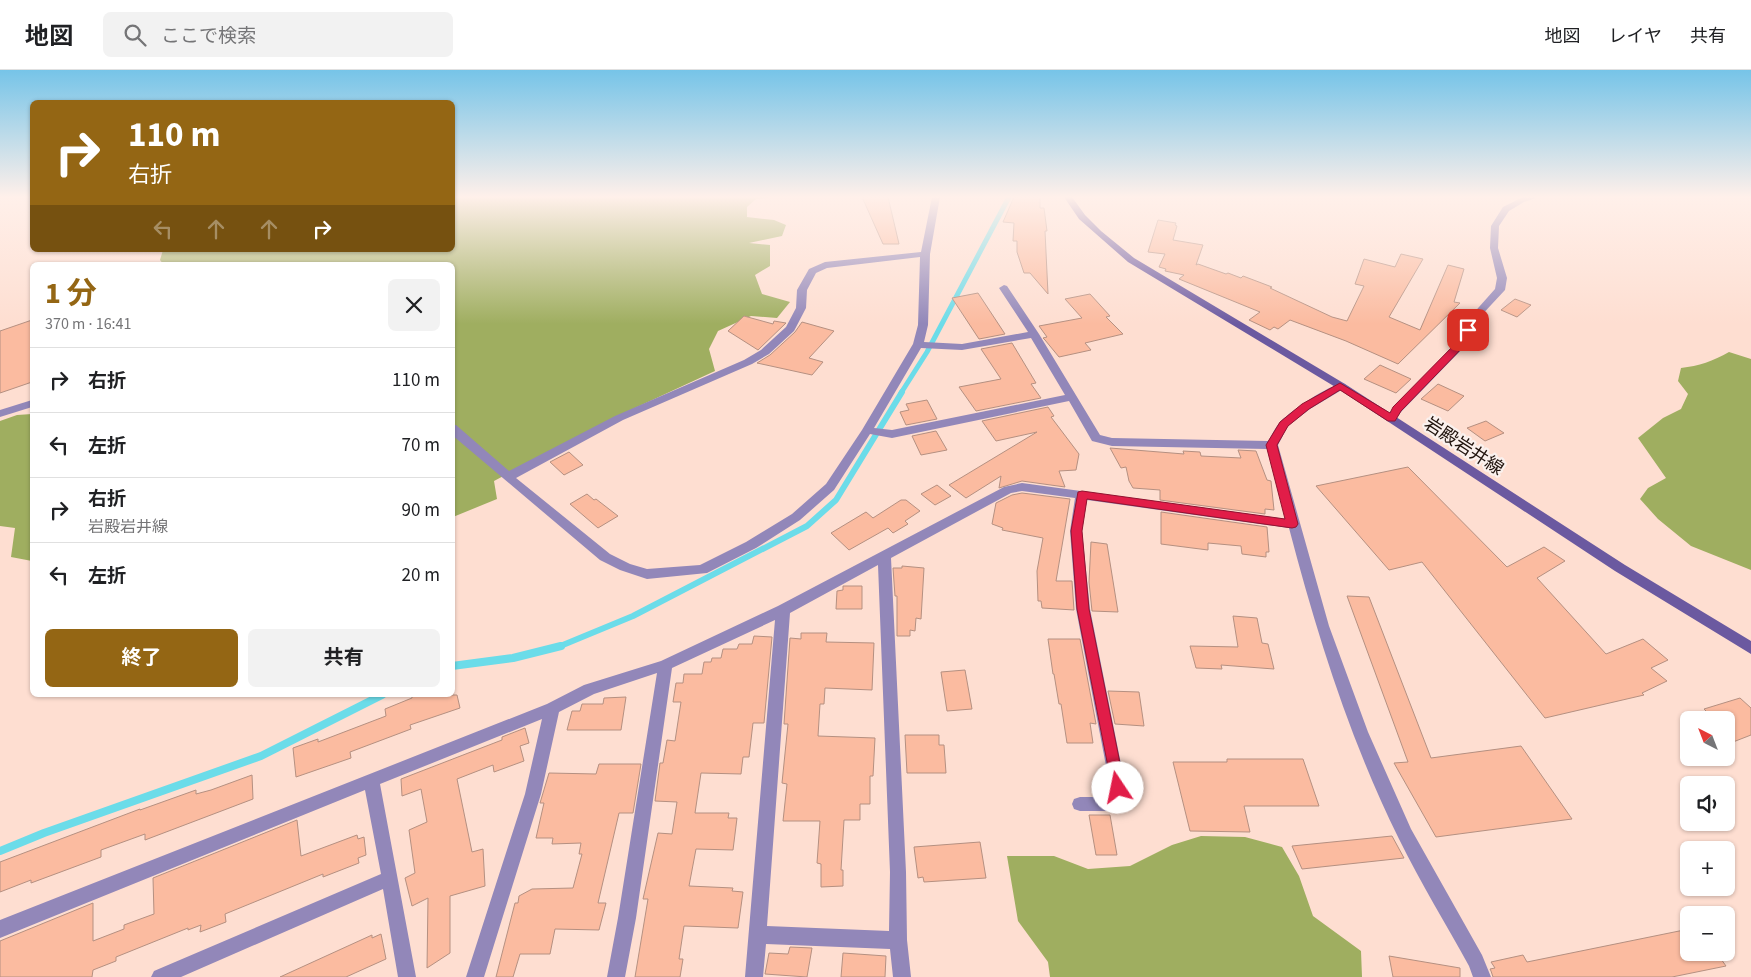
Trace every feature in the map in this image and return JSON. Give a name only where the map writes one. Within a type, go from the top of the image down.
[{"type":"main road","name":"岩殿岩井線","points":[[1105,239],[1125,256],[1340,386],[1620,568],[1751,648]]},
{"type":"street","points":[[455,431],[508,478],[605,556],[625,567],[647,574],[702,570],[751,545],[796,517],[830,487],[867,430],[918,344],[923,326],[925,254],[928,239]]},
{"type":"street","points":[[1391,419],[1397,410],[1462,342],[1474,318],[1500,290],[1502,278],[1494,248],[1494,239]]},
{"type":"street","points":[[508,478],[620,418],[748,362],[765,352],[790,330],[801,308],[802,290],[812,271],[825,265],[925,254]]},
{"type":"street","points":[[1004,288],[1034,334],[1096,438],[1112,442],[1272,445]]},
{"type":"street","points":[[918,344],[938,348],[959,348],[1034,334]]},
{"type":"street","points":[[1340,386],[1306,407],[1284,424],[1272,445],[1292,524],[1322,626],[1360,732],[1405,834],[1476,961],[1482,977]]},
{"type":"street","points":[[867,430],[892,434],[1072,397]]},
{"type":"street","points":[[0,414],[30,404]]},
{"type":"street","points":[[0,929],[552,708],[589,688],[665,665],[783,610],[1008,490],[1022,487],[1292,524]]},
{"type":"street","points":[[1080,804],[1121,804],[1083,609],[1076,531],[1082,495]]},
{"type":"street","points":[[884,556],[898,872],[898,940],[902,977]]},
{"type":"street","points":[[754,977],[783,610]]},
{"type":"street","points":[[616,977],[628,918],[665,665]]},
{"type":"street","points":[[475,977],[533,794],[552,708]]},
{"type":"street","points":[[371,779],[406,977]]},
{"type":"street","points":[[160,977],[390,878]]},
{"type":"street","points":[[757,935],[898,940]]},
{"type":"green space","points":[[455,239],[766,239],[749,243],[770,245],[770,266],[755,275],[762,294],[790,302],[777,318],[751,316],[718,331],[709,349],[715,371],[609,420],[494,481],[497,499],[455,516],[455,262],[162,262],[160,260],[162,252],[455,252]]},
{"type":"green space","points":[[1729,352],[1751,359],[1751,570],[1691,546],[1658,519],[1640,499],[1648,488],[1666,478],[1638,438],[1663,418],[1681,409],[1688,394],[1678,381],[1681,368],[1706,363]]},
{"type":"green space","points":[[30,414],[30,561],[11,557],[15,528],[0,526],[0,421],[17,415]]},
{"type":"green space","points":[[1201,836],[1245,837],[1282,847],[1299,876],[1313,916],[1361,951],[1362,977],[1050,977],[1048,962],[1018,921],[1007,856],[1054,856],[1088,869],[1130,866],[1172,845]]},
{"type":"building","points":[[881,239],[898,239],[899,244],[883,244]]},
{"type":"building","points":[[1013,239],[1045,239],[1048,294],[1030,273],[1024,273],[1017,252],[1017,241],[1013,241]]},
{"type":"building","points":[[1152,239],[1173,239],[1203,245],[1196,265],[1198,264],[1241,278],[1243,276],[1272,287],[1270,288],[1332,317],[1347,321],[1364,286],[1355,284],[1364,259],[1395,267],[1401,254],[1423,259],[1389,317],[1420,330],[1448,265],[1464,269],[1454,302],[1460,303],[1398,364],[1346,341],[1290,320],[1278,329],[1274,327],[1270,330],[1249,320],[1260,312],[1179,279],[1184,275],[1165,271],[1166,269],[1159,267],[1165,254],[1148,252]]},
{"type":"building","points":[[978,293],[1005,334],[979,339],[952,298]]},
{"type":"building","points":[[1090,294],[1110,316],[1106,317],[1123,334],[1085,343],[1091,350],[1059,357],[1043,338],[1047,337],[1039,326],[1082,318],[1065,299]]},
{"type":"building","points":[[1515,299],[1531,305],[1517,317],[1501,310]]},
{"type":"building","points":[[744,316],[773,324],[774,321],[786,323],[758,350],[728,331]]},
{"type":"building","points":[[30,321],[30,383],[0,393],[0,331]]},
{"type":"building","points":[[802,322],[834,331],[809,358],[823,362],[812,375],[757,363],[770,355],[795,332]]},
{"type":"building","points":[[1012,343],[1036,383],[1031,384],[1041,398],[976,411],[959,387],[1001,379],[981,349]]},
{"type":"building","points":[[1380,365],[1411,379],[1396,393],[1364,379]]},
{"type":"building","points":[[1438,384],[1464,396],[1448,411],[1421,399]]},
{"type":"building","points":[[927,400],[937,419],[906,425],[900,412],[909,410],[906,404]]},
{"type":"building","points":[[1048,407],[1054,416],[1051,417],[1079,454],[1076,470],[1059,471],[1065,487],[1022,481],[999,488],[1001,476],[966,498],[949,485],[1037,432],[996,441],[982,421]]},
{"type":"building","points":[[1486,421],[1504,433],[1485,441],[1467,428]]},
{"type":"building","points":[[936,431],[947,450],[921,455],[912,436]]},
{"type":"building","points":[[1110,448],[1184,454],[1183,451],[1200,452],[1201,456],[1241,458],[1238,450],[1256,451],[1267,480],[1271,481],[1274,510],[1265,509],[1265,514],[1160,500],[1160,490],[1133,488],[1129,481],[1126,467],[1121,468]]},
{"type":"building","points":[[569,452],[583,465],[564,475],[550,462]]},
{"type":"building","points":[[1408,467],[1507,567],[1544,547],[1565,561],[1537,578],[1606,654],[1643,639],[1668,660],[1651,668],[1667,681],[1642,693],[1644,695],[1545,718],[1422,562],[1389,570],[1316,486]]},
{"type":"building","points":[[937,485],[951,496],[935,505],[921,494]]},
{"type":"building","points":[[1022,493],[1070,499],[1056,581],[1072,581],[1074,610],[1042,608],[1041,601],[1038,601],[1037,571],[1043,538],[1002,530],[1003,528],[992,524],[996,503],[1012,495]]},
{"type":"building","points":[[587,494],[618,516],[598,528],[570,504]]},
{"type":"building","points":[[901,500],[906,500],[920,511],[905,521],[908,524],[893,533],[888,528],[849,550],[831,533],[866,512],[873,518]]},
{"type":"building","points":[[1161,512],[1267,527],[1269,552],[1266,552],[1266,557],[1242,554],[1241,546],[1208,543],[1208,550],[1161,544]]},
{"type":"building","points":[[1091,542],[1107,544],[1118,612],[1092,611],[1089,582]]},
{"type":"building","points":[[902,566],[924,568],[921,619],[916,618],[915,631],[910,630],[910,636],[897,636],[897,596],[895,596],[893,568],[902,568]]},
{"type":"building","points":[[843,586],[862,586],[862,609],[836,609],[837,591],[843,590]]},
{"type":"building","points":[[1347,596],[1369,597],[1431,758],[1521,746],[1572,819],[1436,837],[1394,763],[1408,762]]},
{"type":"building","points":[[1233,616],[1257,618],[1262,643],[1268,644],[1274,669],[1221,665],[1222,669],[1196,668],[1190,646],[1238,647]]},
{"type":"building","points":[[801,633],[827,633],[826,642],[874,643],[872,690],[825,688],[824,704],[820,704],[818,736],[875,738],[873,776],[870,776],[870,804],[860,804],[860,820],[844,820],[841,870],[843,870],[843,886],[821,887],[821,864],[817,863],[820,821],[783,821],[787,784],[782,783],[788,724],[784,724],[790,638],[801,639]]},
{"type":"building","points":[[754,636],[772,637],[764,723],[753,723],[749,757],[743,757],[741,774],[701,773],[695,813],[729,813],[728,818],[737,818],[733,850],[696,849],[689,886],[733,888],[732,891],[743,892],[738,928],[684,926],[679,959],[683,959],[680,977],[635,977],[648,899],[643,899],[658,833],[672,834],[677,802],[655,801],[660,763],[663,763],[667,740],[675,741],[681,702],[673,702],[676,683],[683,683],[684,674],[702,674],[704,662],[711,662],[712,658],[721,658],[723,649],[737,649],[739,644],[752,644]]},
{"type":"building","points":[[1048,639],[1080,639],[1096,724],[1090,723],[1093,743],[1067,743]]},
{"type":"building","points":[[965,670],[972,709],[947,711],[941,672]]},
{"type":"building","points":[[1108,691],[1139,692],[1144,726],[1115,724]]},
{"type":"building","points":[[457,695],[460,708],[410,725],[411,729],[350,752],[351,758],[296,777],[293,748],[318,739],[318,742],[386,716],[385,709],[412,698],[455,697]]},
{"type":"building","points":[[626,697],[621,730],[567,730],[572,711],[580,711],[582,704],[603,704],[604,698]]},
{"type":"building","points":[[1740,698],[1751,708],[1751,735],[1735,741],[1735,711],[1706,711],[1704,709]]},
{"type":"building","points":[[525,728],[529,743],[520,746],[524,761],[494,772],[493,765],[457,779],[472,852],[483,849],[485,886],[450,896],[450,953],[427,968],[428,898],[412,906],[405,878],[415,873],[409,830],[427,822],[421,789],[402,796],[401,779],[502,740],[502,737]]},
{"type":"building","points":[[905,735],[939,735],[939,745],[944,745],[946,773],[907,773]]},
{"type":"building","points":[[1227,759],[1303,759],[1319,806],[1244,806],[1250,832],[1190,831],[1173,762],[1227,762]]},
{"type":"building","points":[[599,764],[641,764],[633,813],[619,813],[598,903],[606,903],[599,930],[555,929],[550,954],[520,954],[513,977],[496,977],[515,903],[518,903],[519,896],[532,889],[573,888],[582,854],[579,854],[581,843],[552,844],[553,838],[536,838],[544,803],[540,803],[549,773],[596,774]]},
{"type":"building","points":[[252,775],[253,799],[145,840],[145,834],[101,850],[101,857],[31,883],[31,880],[0,892],[0,862],[140,809],[196,790],[196,794],[211,790]]},
{"type":"building","points":[[1089,815],[1110,815],[1117,855],[1096,855]]},
{"type":"building","points":[[297,820],[301,856],[357,835],[358,839],[364,837],[366,855],[358,858],[359,863],[323,877],[323,874],[225,914],[226,922],[200,932],[201,925],[188,930],[188,928],[116,957],[116,961],[93,970],[92,977],[0,977],[0,941],[93,903],[93,941],[124,929],[124,925],[154,914],[153,878]]},
{"type":"building","points":[[1392,836],[1404,858],[1302,869],[1292,846]]},
{"type":"building","points":[[980,842],[986,878],[924,882],[923,877],[918,878],[914,847]]},
{"type":"building","points":[[1680,931],[1680,961],[1722,961],[1726,966],[1672,977],[1493,977],[1490,969],[1495,968],[1491,962],[1523,955],[1527,962]]},
{"type":"building","points":[[381,934],[386,959],[346,977],[280,977],[372,935],[372,938]]},
{"type":"building","points":[[790,947],[812,948],[807,977],[765,974],[769,953],[788,954]]},
{"type":"building","points":[[843,953],[886,956],[885,977],[841,977]]},
{"type":"building","points":[[1389,956],[1460,968],[1460,977],[1393,977]]},
{"type":"waterway","points":[[901,393],[927,352],[987,239]]},
{"type":"waterway","points":[[560,646],[633,616],[807,526],[836,500],[902,392]]},
{"type":"waterway","points":[[455,666],[513,658],[560,646]]},
{"type":"waterway","points":[[0,851],[44,833],[261,756],[378,697]]},
{"type":"route","points":[[1118,788],[1083,609],[1076,531],[1082,495],[1170,509],[1292,524],[1272,445],[1284,424],[1306,407],[1340,386],[1391,419],[1397,410],[1462,342],[1468,330]]}]
